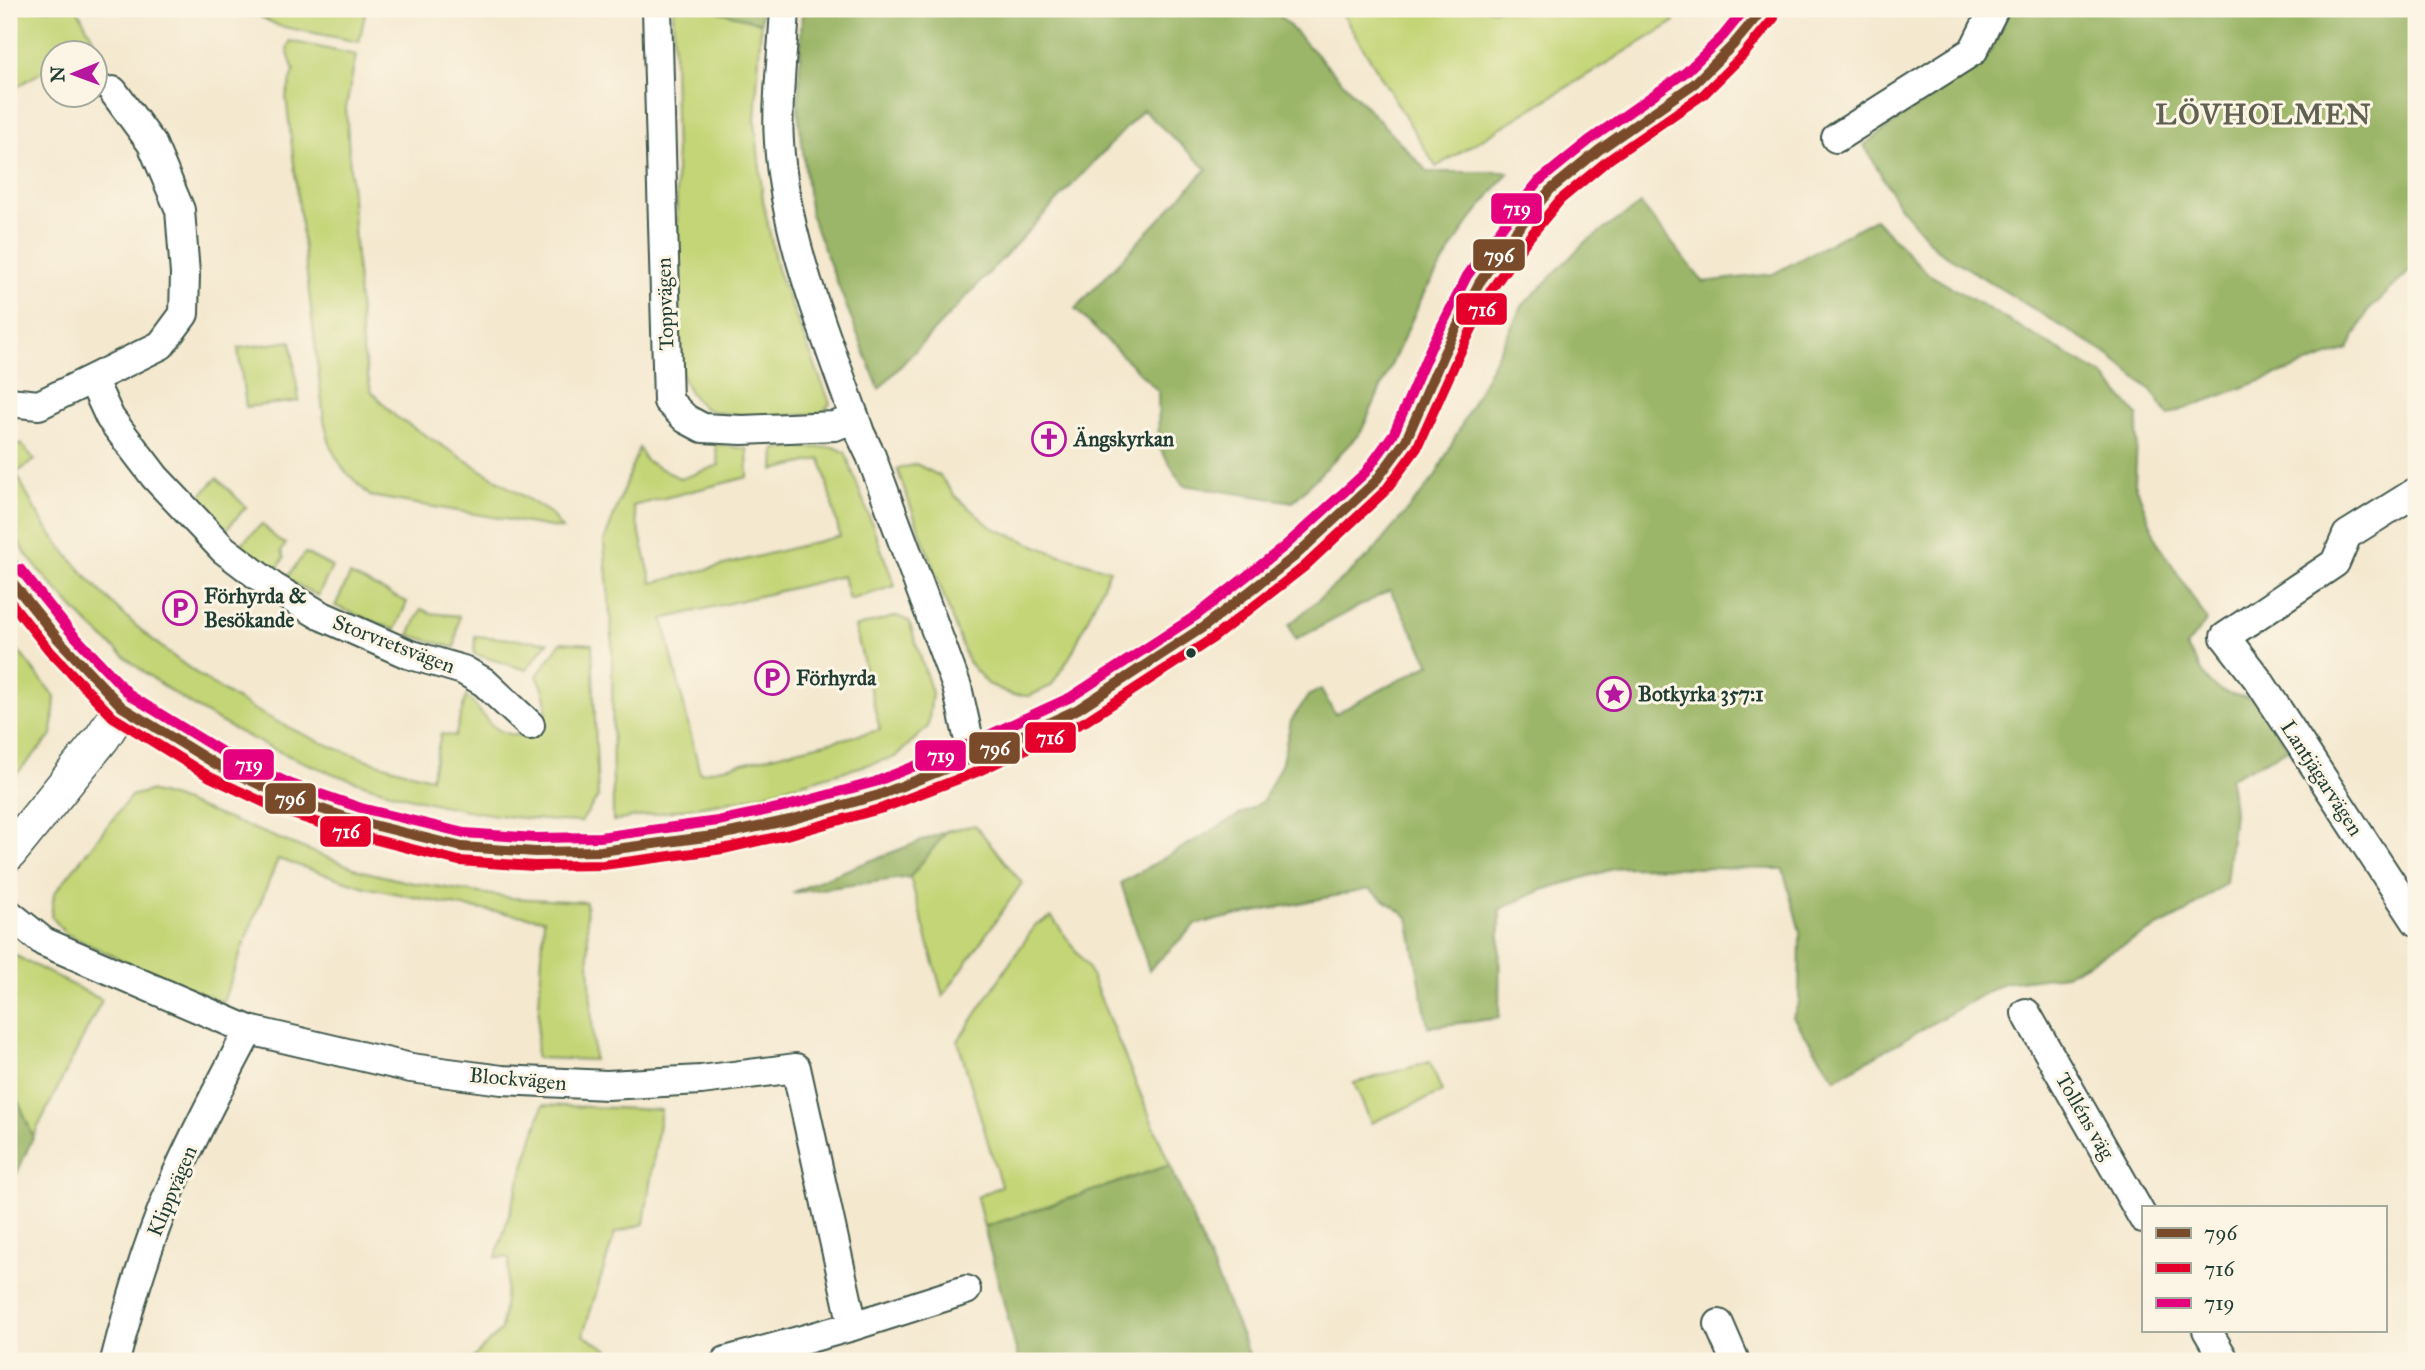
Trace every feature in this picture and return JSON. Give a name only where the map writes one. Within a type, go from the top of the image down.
[{"type":"street","name":"Toppvägen","points":[[657,9],[668,401],[686,419],[703,428],[742,430],[835,426],[855,418]]},
{"type":"street","points":[[785,9],[779,139],[783,183],[802,264],[855,418],[957,687],[974,758]]},
{"type":"street","points":[[1836,138],[1973,51],[1994,9]]},
{"type":"street","points":[[9,578],[58,639],[122,707],[217,765],[286,797],[358,821],[462,847],[535,852],[601,851],[720,835],[790,820],[879,795],[974,758],[1078,709],[1205,626],[1294,557],[1375,482],[1406,440],[1444,353],[1479,283],[1516,231],[1550,190],[1599,150],[1695,83],[1756,12]]},
{"type":"street","points":[[9,402],[39,405],[161,345],[184,314],[186,274],[180,210],[152,144],[113,91]]},
{"type":"street","name":"Storvretsvägen","points":[[92,379],[110,418],[155,477],[223,548],[273,587],[320,615],[408,654],[463,670],[484,682],[530,725]]},
{"type":"street","name":"Lantjägarvägen","points":[[2416,492],[2347,535],[2335,563],[2225,637],[2259,681],[2416,921]]},
{"type":"street","points":[[9,853],[102,738],[122,707]]},
{"type":"street","name":"Blockvägen","points":[[9,914],[44,942],[249,1030],[411,1068],[502,1080],[607,1085],[701,1080],[796,1068],[853,1326]]},
{"type":"street","name":"Tolléns väg","points":[[2026,1013],[2142,1216]]},
{"type":"street","name":"Klippvägen","points":[[115,1361],[149,1245],[173,1183],[202,1119],[249,1030]]},
{"type":"street","points":[[726,1361],[853,1326],[966,1290]]},
{"type":"street","points":[[1719,1324],[1735,1361]]},
{"type":"street","points":[[2208,1332],[2225,1361]]},
{"type":"green space","points":[[9,9],[77,9],[93,38],[38,38],[38,74],[9,91]]},
{"type":"green space","points":[[245,9],[366,9],[359,42],[279,26]]},
{"type":"green space","points":[[673,9],[710,9],[761,23],[755,121],[763,200],[777,269],[830,403],[822,414],[760,415],[712,411],[695,399],[680,371]]},
{"type":"green space","points":[[710,9],[761,9],[761,23]]},
{"type":"green space","points":[[802,9],[1286,9],[1279,15],[1428,172],[1509,172],[1468,223],[1424,293],[1361,432],[1293,502],[1183,485],[1159,447],[1158,391],[1075,309],[1207,169],[1143,110],[879,389],[811,216],[798,111]]},
{"type":"green space","points":[[1349,9],[1666,9],[1674,22],[1436,167],[1342,13]]},
{"type":"green space","points":[[2010,9],[2416,9],[2416,265],[2368,311],[2348,349],[2168,415],[2152,391],[2110,356],[1936,249],[1900,207],[1864,145],[1990,52]]},
{"type":"green space","points":[[290,41],[356,55],[346,108],[362,346],[371,391],[395,416],[550,513],[562,529],[370,496],[344,470],[331,448],[324,420],[286,96],[294,71],[287,50]]},
{"type":"green space","points":[[1641,204],[1703,282],[1773,274],[1875,219],[1927,273],[2104,376],[2138,416],[2135,483],[2157,541],[2207,620],[2186,647],[2212,685],[2231,694],[2259,700],[2288,749],[2230,778],[2234,812],[2226,883],[2185,913],[2065,975],[2003,983],[1835,1079],[1793,1017],[1799,1001],[1800,932],[1783,869],[1620,867],[1542,890],[1500,909],[1499,1018],[1428,1027],[1408,917],[1369,889],[1196,924],[1149,970],[1121,883],[1263,801],[1282,762],[1291,721],[1308,696],[1321,689],[1335,714],[1430,664],[1390,590],[1295,640],[1289,625],[1371,554],[1435,477],[1522,306],[1584,243]]},
{"type":"green space","points":[[291,341],[299,401],[246,407],[238,348]]},
{"type":"green space","points":[[21,444],[35,460],[16,473],[39,516],[75,563],[134,624],[210,683],[252,708],[294,730],[384,765],[431,778],[441,734],[455,736],[466,696],[490,724],[502,732],[537,736],[544,719],[546,699],[537,676],[561,642],[592,644],[598,797],[581,822],[512,817],[441,805],[370,786],[300,761],[233,729],[171,691],[114,647],[34,564],[21,546],[9,520],[9,452]]},
{"type":"green space","points":[[715,444],[747,449],[748,477],[633,506],[652,583],[840,536],[821,459],[774,470],[775,449],[834,447],[845,452],[895,586],[849,600],[843,576],[663,619],[700,773],[880,730],[855,627],[897,616],[909,621],[932,693],[928,727],[895,757],[749,798],[613,821],[612,637],[604,542],[639,448],[646,461],[681,479],[719,465]]},
{"type":"green space","points":[[916,464],[940,476],[955,496],[991,527],[1051,552],[1110,570],[1072,653],[1051,686],[1029,696],[1012,695],[988,684],[968,662],[897,469]]},
{"type":"green space","points":[[217,478],[246,507],[226,530],[196,500]]},
{"type":"green space","points":[[262,524],[279,541],[286,544],[281,551],[284,558],[276,571],[240,545]]},
{"type":"green space","points":[[305,553],[332,567],[318,596],[286,579]]},
{"type":"green space","points":[[350,575],[407,602],[395,630],[335,606]]},
{"type":"green space","points":[[421,609],[430,613],[459,616],[455,648],[409,635]]},
{"type":"green space","points":[[475,636],[548,642],[526,670],[474,654]]},
{"type":"green space","points":[[9,639],[55,697],[52,735],[9,782]]},
{"type":"green space","points":[[149,791],[174,798],[362,871],[408,882],[512,898],[586,902],[594,1060],[536,1058],[544,919],[457,906],[365,887],[278,859],[223,1002],[66,934],[51,916],[54,894],[131,796]]},
{"type":"green space","points":[[975,825],[1022,883],[943,996],[910,877],[947,831]]},
{"type":"green space","points":[[947,831],[910,877],[792,893],[823,879]]},
{"type":"green space","points":[[1052,917],[1088,968],[1170,1165],[984,1227],[977,1197],[1001,1186],[958,1041],[1036,924]]},
{"type":"green space","points":[[16,956],[102,1000],[33,1137],[9,1078],[9,959]]},
{"type":"green space","points":[[1430,1062],[1442,1092],[1371,1123],[1354,1083]]},
{"type":"green space","points":[[9,1078],[33,1137],[9,1191]]},
{"type":"green space","points":[[543,1105],[661,1110],[644,1224],[615,1233],[583,1335],[609,1350],[604,1361],[470,1361],[501,1330],[510,1258],[496,1257]]},
{"type":"green space","points":[[1170,1165],[1252,1361],[1019,1361],[984,1227]]},
{"type":"transit line","name":"719","points":[[20,569],[69,630],[131,696],[224,753],[291,784],[361,808],[464,833],[535,838],[600,837],[718,821],[875,782],[967,745],[1071,697],[1197,615],[1285,546],[1365,473],[1394,433],[1431,347],[1467,276],[1539,181],[1591,139],[1686,72],[1723,36],[1745,9]]},
{"type":"transit line","name":"796","points":[[9,578],[58,639],[122,707],[217,765],[286,797],[357,821],[462,847],[535,852],[601,851],[720,835],[790,820],[879,795],[973,758],[1078,709],[1205,626],[1294,557],[1375,482],[1406,440],[1444,353],[1479,283],[1516,231],[1550,190],[1599,150],[1695,83],[1733,45],[1763,9]]},
{"type":"transit line","name":"716","points":[[9,600],[48,649],[113,717],[210,777],[280,810],[353,834],[459,861],[534,866],[603,865],[723,849],[794,833],[883,808],[979,771],[1086,721],[1213,638],[1304,567],[1385,491],[1417,448],[1491,290],[1560,200],[1607,161],[1704,94],[1743,55],[1774,18]]},
{"type":"place","name":"Ängskyrkan","points":[[1049,439]]},
{"type":"place","name":"Förhyrda & Besökande","points":[[180,608]]},
{"type":"place","name":"Förhyrda","points":[[772,678]]},
{"type":"place","name":"Botkyrka 357:1","points":[[1614,694]]},
{"type":"district","name":"LÖVHOLMEN","points":[[2264,114]]}]
